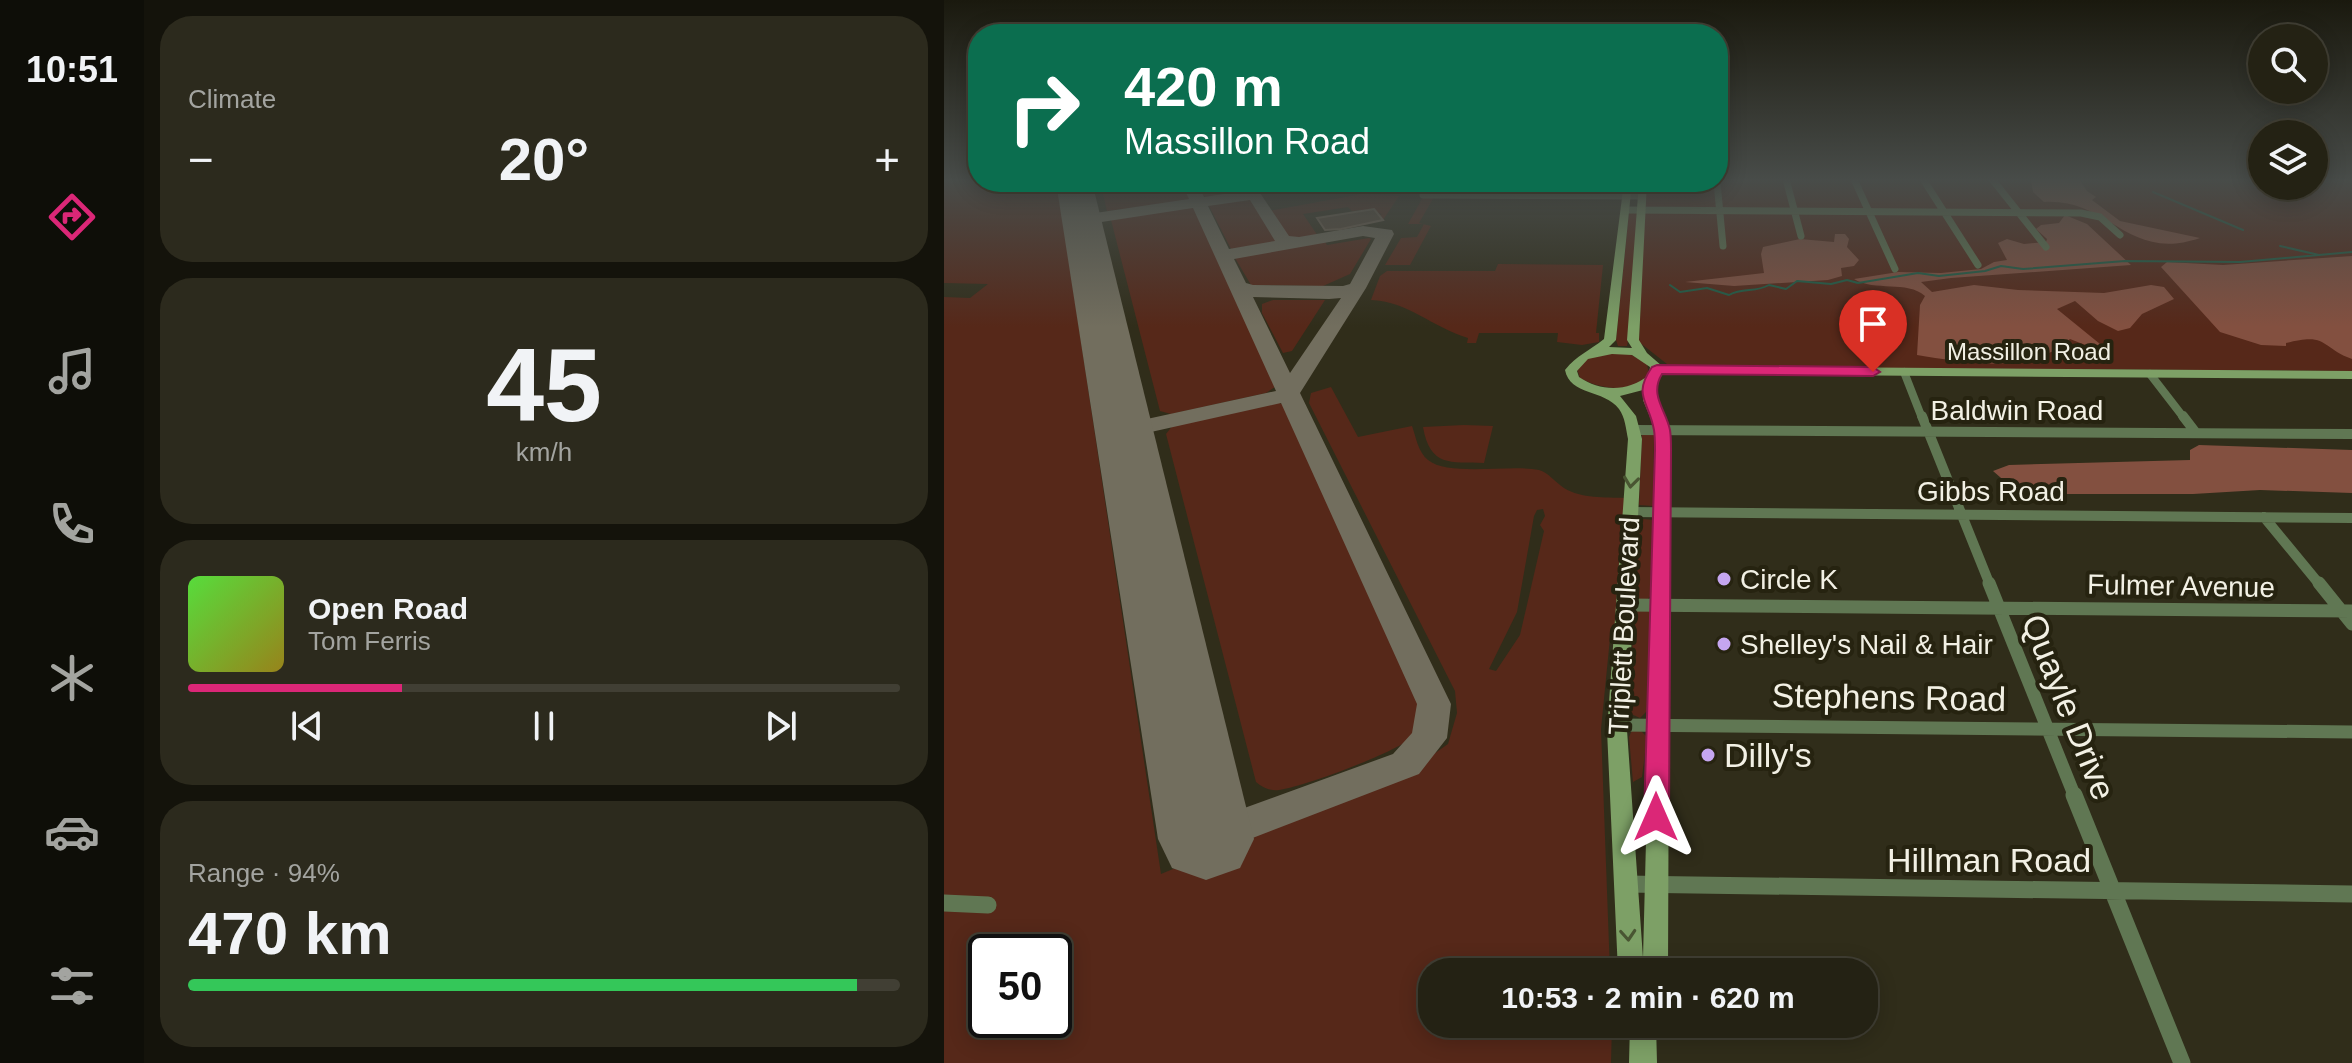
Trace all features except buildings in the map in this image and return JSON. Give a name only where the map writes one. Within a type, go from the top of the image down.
[{"type":"main road","points":[[1623,229],[1610,340],[1576,361],[1571,373],[1580,384],[1620,399],[1627,408],[1634,430]]},
{"type":"main road","points":[[1640,229],[1633,340],[1642,354]]},
{"type":"main road","points":[[1594,352],[1619,350],[1642,354],[1653,361],[1653,376]]},
{"type":"main road","name":"Massillon Road","points":[[1603,391],[1626,391],[1653,376],[1904,372],[2352,375]]},
{"type":"main road","name":"Triplett Boulevard","points":[[1653,376],[1650,400],[1662,429],[1655,958]]},
{"type":"main road","name":"Triplett Boulevard","points":[[1630,958],[1618,725],[1634,430]]},
{"type":"main road","points":[[1643,1038],[1643,1063]]},
{"type":"street","points":[[1721,229],[1723,246]]},
{"type":"street","points":[[1799,229],[1801,236]]},
{"type":"street","points":[[1877,229],[1895,269]]},
{"type":"street","points":[[1955,229],[1978,265]]},
{"type":"street","points":[[2032,229],[2046,247]]},
{"type":"street","points":[[2112,229],[2120,235]]},
{"type":"street","name":"Quayle Drive","points":[[1904,372],[2182,1063]]},
{"type":"street","points":[[2150,374],[2196,433]]},
{"type":"street","name":"Baldwin Road","points":[[1634,430],[2352,434]]},
{"type":"street","name":"Gibbs Road","points":[[1629,512],[2352,518]]},
{"type":"street","points":[[2264,517],[2347,611],[2352,624]]},
{"type":"street","name":"Fulmer Avenue","points":[[1625,605],[2347,611]]},
{"type":"street","name":"Stephens Road","points":[[1618,725],[2352,732]]},
{"type":"street","name":"Hillman Road","points":[[1625,884],[2352,894]]},
{"type":"street","points":[[944,903],[988,905]]},
{"type":"shaded area","points":[[944,229],[1064,229],[1161,874],[1411,770],[1448,744],[1457,713],[1455,691],[1309,403],[1311,393],[1331,387],[1358,437],[1412,426],[1422,453],[1438,465],[1465,469],[1539,470],[1578,494],[1625,498],[1619,628],[1611,628],[1601,729],[1609,958],[1418,958],[1418,1038],[1612,1038],[1611,1063],[944,1063],[944,297],[970,298],[988,284],[944,283]],"holes":[[[1543,509],[1545,516],[1540,525],[1544,531],[1520,635],[1496,671],[1489,669],[1517,612],[1534,516],[1537,510]]]},
{"type":"shaded area","points":[[1113,229],[1206,229],[1278,385],[1266,393],[1171,414],[1160,411]]},
{"type":"shaded area","points":[[1221,229],[1271,229],[1277,239],[1275,244],[1231,249]]},
{"type":"shaded area","points":[[1280,229],[1313,229],[1318,236],[1287,239]]},
{"type":"shaded area","points":[[1422,229],[1430,229],[1410,265],[1385,265],[1401,238],[1417,237]]},
{"type":"shaded area","points":[[1627,229],[1637,229],[1627,346],[1618,346],[1616,340]]},
{"type":"shaded area","points":[[1644,229],[2352,229],[2352,371],[1680,367],[1667,364],[1639,342]]},
{"type":"shaded area","points":[[2036,229],[2092,229],[2131,265],[1921,282],[1932,292],[1974,285],[2104,293],[2151,285],[2164,287],[2174,299],[2142,314],[2130,328],[2118,331],[2098,321],[2075,301],[2057,309],[2100,344],[2098,350],[2070,339],[2037,358],[1997,364],[1977,363],[1917,355],[1920,305],[1925,296],[1909,288],[1871,285],[1854,279],[1898,272],[1941,273],[1981,269],[2007,260],[1998,243],[2007,239],[2024,244],[2046,242],[2047,239]]},
{"type":"shaded area","points":[[2121,229],[2156,229],[2200,238],[2175,243],[2136,237]]},
{"type":"shaded area","points":[[1835,234],[1845,234],[1849,239],[1847,247],[1859,260],[1854,266],[1841,268],[1842,276],[1828,280],[1734,286],[1685,282],[1764,273],[1763,247],[1800,239],[1834,242]]},
{"type":"shaded area","points":[[1369,238],[1350,274],[1323,286],[1251,285],[1235,258],[1239,254],[1316,241],[1327,245]]},
{"type":"shaded area","points":[[2352,256],[2352,359],[2317,340],[2300,340],[2286,343],[2286,346],[2261,345],[2220,332],[2161,267],[2167,262],[2223,265]]},
{"type":"shaded area","points":[[1498,264],[1603,265],[1596,333],[1599,333],[1599,342],[1582,345],[1557,342],[1558,333],[1479,333],[1476,343],[1467,343],[1468,338],[1408,310],[1384,301],[1371,300],[1380,276],[1387,271],[1495,271]]},
{"type":"shaded area","points":[[1273,300],[1325,300],[1292,351],[1283,353],[1262,313],[1262,304]]},
{"type":"shaded area","points":[[1608,353],[1630,354],[1647,364],[1649,374],[1634,385],[1616,388],[1580,378],[1577,369],[1589,357]]},
{"type":"shaded area","points":[[1276,401],[1287,407],[1423,698],[1426,712],[1418,733],[1394,749],[1330,775],[1276,790],[1267,789],[1256,782],[1166,434],[1173,425],[1182,421]]},
{"type":"shaded area","points":[[1493,426],[1484,463],[1452,462],[1436,456],[1426,440],[1423,427]]},
{"type":"shaded area","points":[[1654,433],[1653,506],[1639,505],[1642,434]]},
{"type":"shaded area","points":[[2199,445],[2352,450],[2352,493],[2260,490],[2193,494],[2040,494],[2008,484],[1993,471],[2009,465],[2190,460],[2190,450]]},
{"type":"shaded area","points":[[1643,519],[1654,520],[1655,525],[1651,595],[1647,600],[1637,601],[1638,527]]},
{"type":"shaded area","points":[[1646,608],[1650,612],[1648,710],[1640,718],[1629,713],[1634,616],[1635,610]]},
{"type":"shaded area","points":[[1639,729],[1647,737],[1642,777],[1633,782],[1629,737],[1632,730]]},
{"type":"waterway","points":[[2280,246],[2319,255]]},
{"type":"waterway","points":[[2319,255],[2352,252]]},
{"type":"waterway","points":[[1670,285],[1680,292],[1707,288],[1729,295],[1769,285],[1786,289],[1797,281],[1831,284],[1847,280],[1858,283],[1918,273],[1939,276],[1985,271],[2001,266],[2023,269],[2125,261],[2240,262],[2319,255]]},
{"type":"taxiway","points":[[1211,229],[1288,393]]},
{"type":"taxiway","points":[[1276,229],[1283,240],[1299,242]]},
{"type":"taxiway","points":[[1224,255],[1363,231],[1386,234],[1357,288]]},
{"type":"taxiway","points":[[1239,287],[1251,291],[1329,293]]},
{"type":"taxiway","points":[[1288,393],[1357,288]]},
{"type":"taxiway","points":[[1310,292],[1345,292],[1357,288]]},
{"type":"taxiway","points":[[1124,431],[1288,393]]},
{"type":"taxiway","points":[[1206,839],[1406,764],[1429,738],[1434,704],[1288,393]]},
{"type":"runway","points":[[1083,229],[1206,839]]},
{"type":"place","name":"Circle K","points":[[1724,579]]},
{"type":"place","name":"Shelley's Nail & Hair","points":[[1724,644]]},
{"type":"place","name":"Dilly's","points":[[1708,755]]},
{"type":"route","points":[[1656,817],[1663,450],[1662,429],[1648,393],[1649,382],[1657,370],[1873,372]]}]
